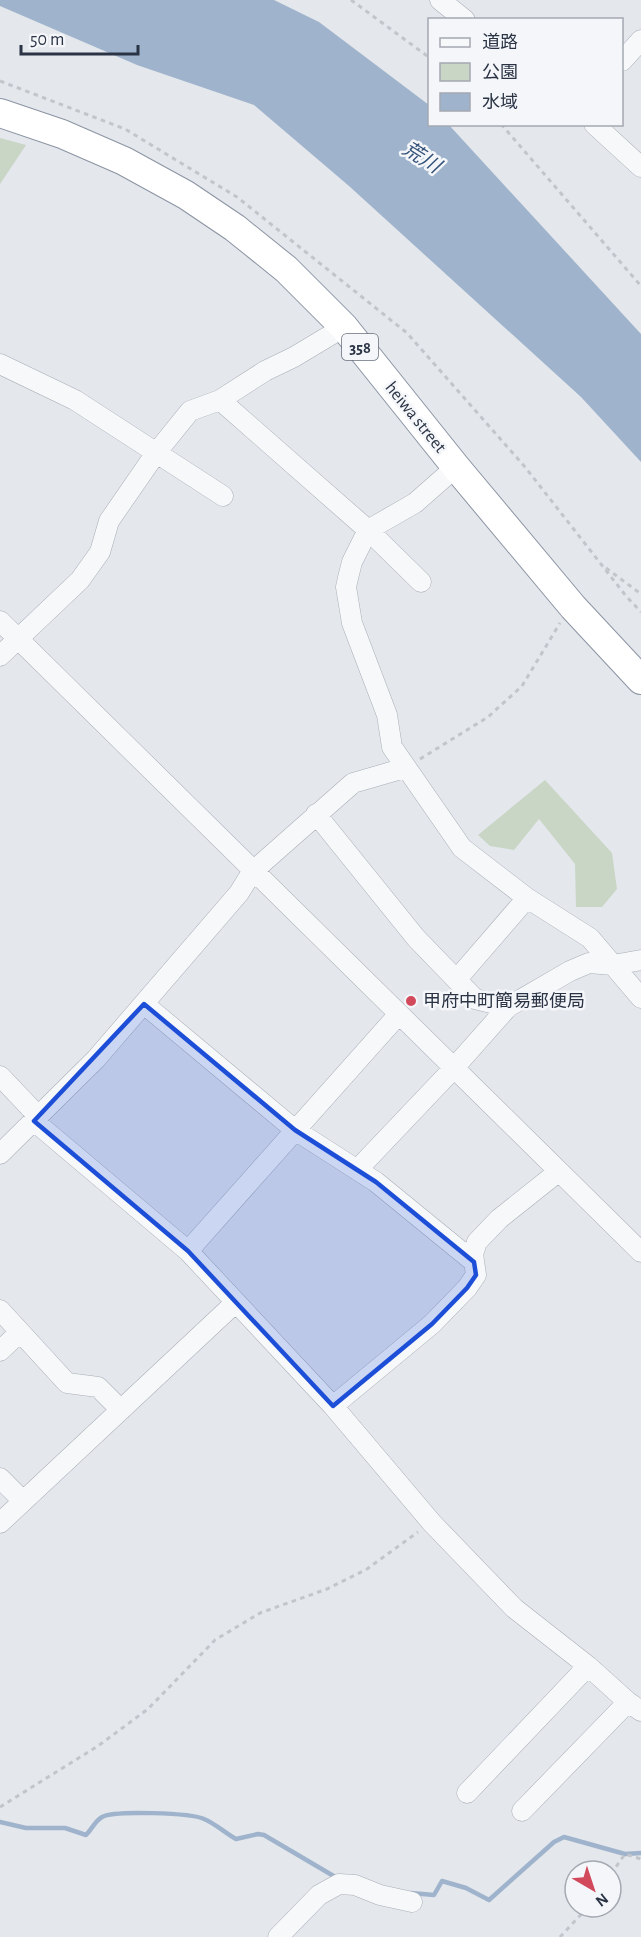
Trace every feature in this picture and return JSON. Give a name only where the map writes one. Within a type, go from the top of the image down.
[{"type":"highway","name":"heiwa street","points":[[0,113],[24,120],[124,161],[186,195],[235,228],[286,268],[344,327],[456,467],[573,607],[641,680]]},
{"type":"street","points":[[441,0],[463,18]]},
{"type":"street","points":[[596,126],[641,167]]},
{"type":"street","points":[[0,656],[80,580],[100,552],[109,521],[156,453],[190,411],[220,400],[264,371],[294,357],[344,327]]},
{"type":"street","points":[[0,364],[75,400],[223,496]]},
{"type":"street","points":[[220,400],[368,531],[421,582]]},
{"type":"street","points":[[456,467],[415,503],[368,531],[352,562],[346,586],[352,622],[387,715],[393,747],[405,768],[462,848],[527,898],[590,938],[641,998]]},
{"type":"street","points":[[0,621],[252,872],[641,1252]]},
{"type":"street","points":[[0,1154],[96,1059],[239,893],[252,872],[353,783],[405,768]]},
{"type":"street","points":[[316,814],[416,938],[475,999],[508,1006]]},
{"type":"street","points":[[457,980],[527,898]]},
{"type":"street","points":[[357,1170],[453,1069],[508,1006],[570,971],[590,963],[613,965],[641,960]]},
{"type":"street","points":[[144,1004],[295,1130],[376,1182],[474,1262]]},
{"type":"street","points":[[188,1251],[398,1015]]},
{"type":"street","points":[[0,1076],[36,1119],[188,1251],[333,1406],[432,1523],[514,1608],[588,1666],[634,1706],[522,1811]]},
{"type":"street","points":[[333,1406],[432,1324],[467,1288],[476,1275],[473,1254],[477,1242],[499,1219],[558,1172]]},
{"type":"street","points":[[0,1523],[235,1303]]},
{"type":"street","points":[[0,1310],[67,1383],[98,1386],[121,1410]]},
{"type":"street","points":[[0,1351],[20,1332]]},
{"type":"street","points":[[0,1478],[23,1501]]},
{"type":"street","points":[[467,1793],[588,1666]]},
{"type":"street","points":[[278,1937],[319,1895],[339,1884],[355,1885],[380,1895],[412,1902]]},
{"type":"path","points":[[351,0],[428,57]]},
{"type":"path","points":[[503,126],[641,286]]},
{"type":"path","points":[[525,467],[641,612]]},
{"type":"path","points":[[602,565],[641,594]]},
{"type":"path","points":[[405,768],[488,717],[522,686],[556,628],[573,607]]},
{"type":"path","points":[[0,1807],[98,1746],[148,1709],[214,1640],[260,1613],[327,1589],[367,1569],[432,1523]]},
{"type":"path","points":[[622,1859],[625,1854],[641,1859]]},
{"type":"path","points":[[560,1937],[577,1919]]},
{"type":"highlighted area","points":[[144,1004],[295,1130],[376,1182],[474,1262],[476,1275],[467,1288],[432,1324],[333,1406],[188,1251],[34,1121]]},
{"type":"green space","points":[[0,138],[26,145],[0,184]]},
{"type":"green space","points":[[545,780],[612,853],[617,889],[602,907],[576,907],[575,864],[539,819],[514,850],[490,846],[478,835]]},
{"type":"water","name":"荒川","points":[[0,0],[274,0],[319,22],[428,104],[428,126],[450,126],[641,334],[641,462],[581,397],[349,186],[254,105],[137,65],[0,6]]},
{"type":"waterway","points":[[0,1822],[26,1828],[65,1828],[86,1835],[95,1823],[109,1815],[153,1813],[185,1815],[204,1819],[236,1839],[258,1834],[264,1835],[337,1878]]},
{"type":"waterway","points":[[411,1893],[434,1895],[442,1881],[466,1888],[489,1900],[554,1842],[564,1837],[625,1854],[641,1853]]},
{"type":"place","name":"甲府中町簡易郵便局","points":[[411,1001]]}]
